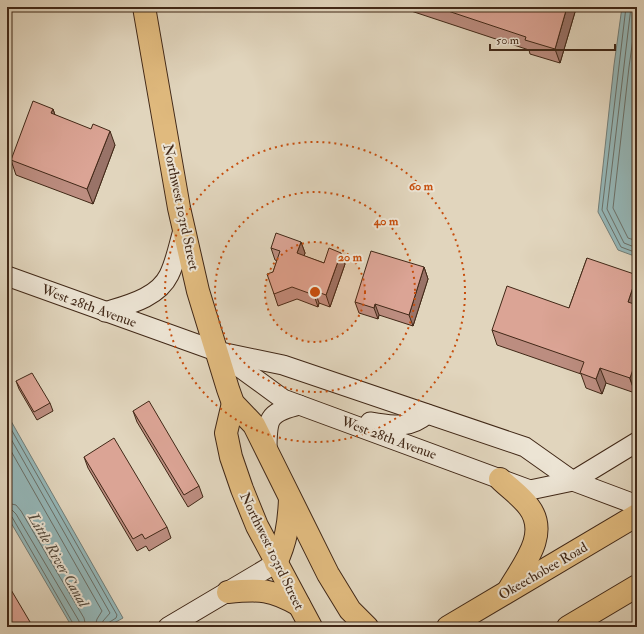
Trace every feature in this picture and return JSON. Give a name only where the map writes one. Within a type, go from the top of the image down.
[{"type":"main road","name":"Northwest 103rd Street","points":[[144,7],[184,228],[198,291],[233,403],[254,425],[328,574],[350,610],[367,627]]},
{"type":"main road","points":[[105,312],[147,296],[160,288],[169,276],[184,228]]},
{"type":"main road","name":"West 28th Avenue","points":[[7,276],[216,351],[283,365],[525,447],[573,481],[637,506]]},
{"type":"main road","name":"West 28th Avenue","points":[[216,351],[284,399],[530,490],[573,481]]},
{"type":"main road","name":"Northwest 103rd Street","points":[[233,403],[226,433],[231,457],[257,526],[311,627]]},
{"type":"main road","points":[[267,451],[267,428],[269,421],[274,415],[284,409],[299,405]]},
{"type":"main road","points":[[334,418],[395,426],[418,422],[427,414]]},
{"type":"main road","points":[[573,481],[637,442]]},
{"type":"main road","points":[[500,479],[529,506],[535,517],[537,526],[537,537],[532,549],[507,592]]},
{"type":"main road","points":[[168,627],[276,564],[284,545],[288,528],[290,498]]},
{"type":"main road","name":"Okeechobee Road","points":[[448,627],[637,515]]},
{"type":"main road","points":[[568,627],[637,586]]},
{"type":"main road","points":[[228,592],[250,590],[274,592],[299,605]]},
{"type":"water","points":[[622,7],[637,7],[637,257],[618,250],[598,212],[614,65]]},
{"type":"water","name":"Little River Canal","points":[[7,414],[123,618],[107,627],[72,627],[7,516]]},
{"type":"building","points":[[436,7],[567,7],[555,49],[525,40],[526,37]]},
{"type":"building","points":[[33,101],[53,109],[51,113],[91,129],[93,124],[110,131],[87,189],[11,160]]},
{"type":"building","points":[[276,233],[301,242],[297,253],[324,263],[329,248],[341,253],[326,295],[315,291],[314,295],[292,287],[274,294],[267,274],[273,272],[280,251],[271,248]]},
{"type":"building","points":[[371,251],[424,267],[409,315],[375,304],[374,308],[355,302]]},
{"type":"building","points":[[587,258],[637,275],[628,302],[637,305],[637,358],[630,378],[600,368],[596,379],[580,373],[584,362],[492,330],[507,286],[569,308]]},
{"type":"building","points":[[32,373],[50,403],[34,412],[16,381]]},
{"type":"building","points":[[149,401],[199,486],[184,495],[133,411]]},
{"type":"building","points":[[114,438],[167,527],[145,539],[142,534],[133,539],[84,457]]},
{"type":"building","points":[[7,583],[33,627],[7,627]]}]
